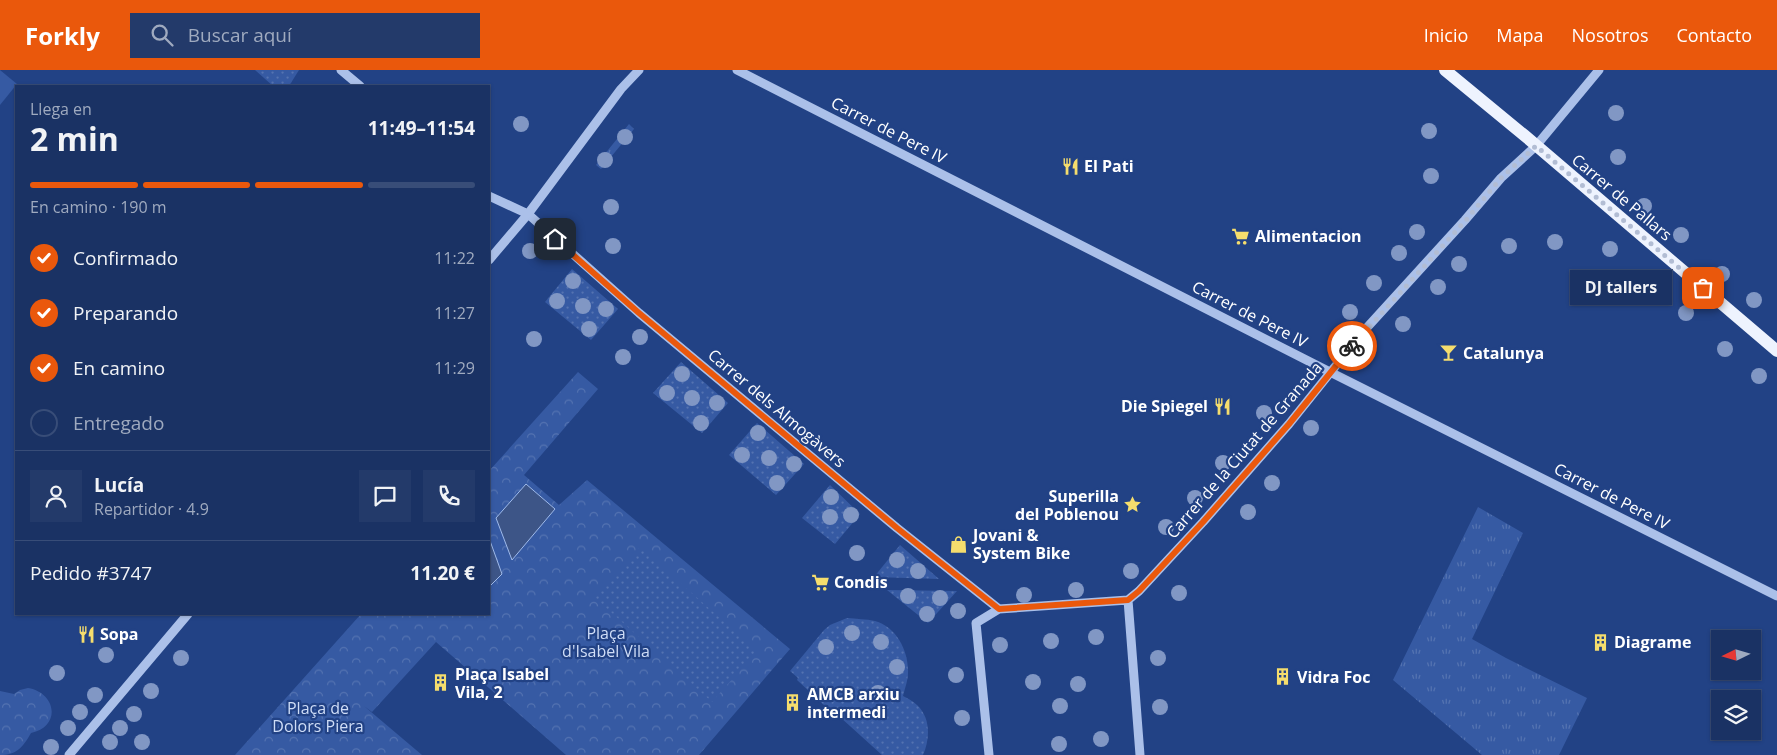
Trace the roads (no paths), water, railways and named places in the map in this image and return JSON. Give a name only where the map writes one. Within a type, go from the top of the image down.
[{"type":"main road","name":"Carrer de Pallars","points":[[1444,70],[1777,350]]},
{"type":"street","points":[[340,70],[359,85]]},
{"type":"street","points":[[490,259],[528,214],[621,89],[639,70]]},
{"type":"street","name":"Carrer de Pere IV","points":[[737,70],[1330,372],[1777,596]]},
{"type":"street","name":"Carrer de la Ciutat de Granada","points":[[1128,600],[1139,591],[1203,522],[1289,424],[1362,334],[1466,220],[1501,178],[1536,146],[1599,70]]},
{"type":"street","points":[[490,196],[528,214]]},
{"type":"street","name":"Carrer dels Almogàvers","points":[[528,214],[639,313],[897,528],[999,609]]},
{"type":"street","points":[[989,755],[976,623],[999,609],[1128,600],[1140,755]]},
{"type":"street","points":[[69,755],[187,615]]},
{"type":"place","name":"El Pati","points":[[1070,166]]},
{"type":"place","name":"Alimentacion","points":[[1241,236]]},
{"type":"place","name":"DJ tallers","points":[[1703,288]]},
{"type":"place","name":"Catalunya","points":[[1449,353]]},
{"type":"place","name":"Die Spiegel","points":[[1222,406]]},
{"type":"place","name":"Superilla del Poblenou","points":[[1133,505]]},
{"type":"place","name":"Jovani & System Bike","points":[[959,544]]},
{"type":"place","name":"Condis","points":[[820,582]]},
{"type":"place","name":"Sopa","points":[[86,634]]},
{"type":"place","name":"Diagrame","points":[[1600,642]]},
{"type":"place","name":"Vidra Foc","points":[[1283,677]]},
{"type":"place","name":"Plaça Isabel Vila, 2","points":[[441,683]]},
{"type":"place","name":"AMCB arxiu intermedi","points":[[793,703]]},
{"type":"park label","name":"Plaça d'Isabel Vila","points":[[606,642]]},
{"type":"park label","name":"Plaça de Dolors Piera","points":[[318,717]]}]
